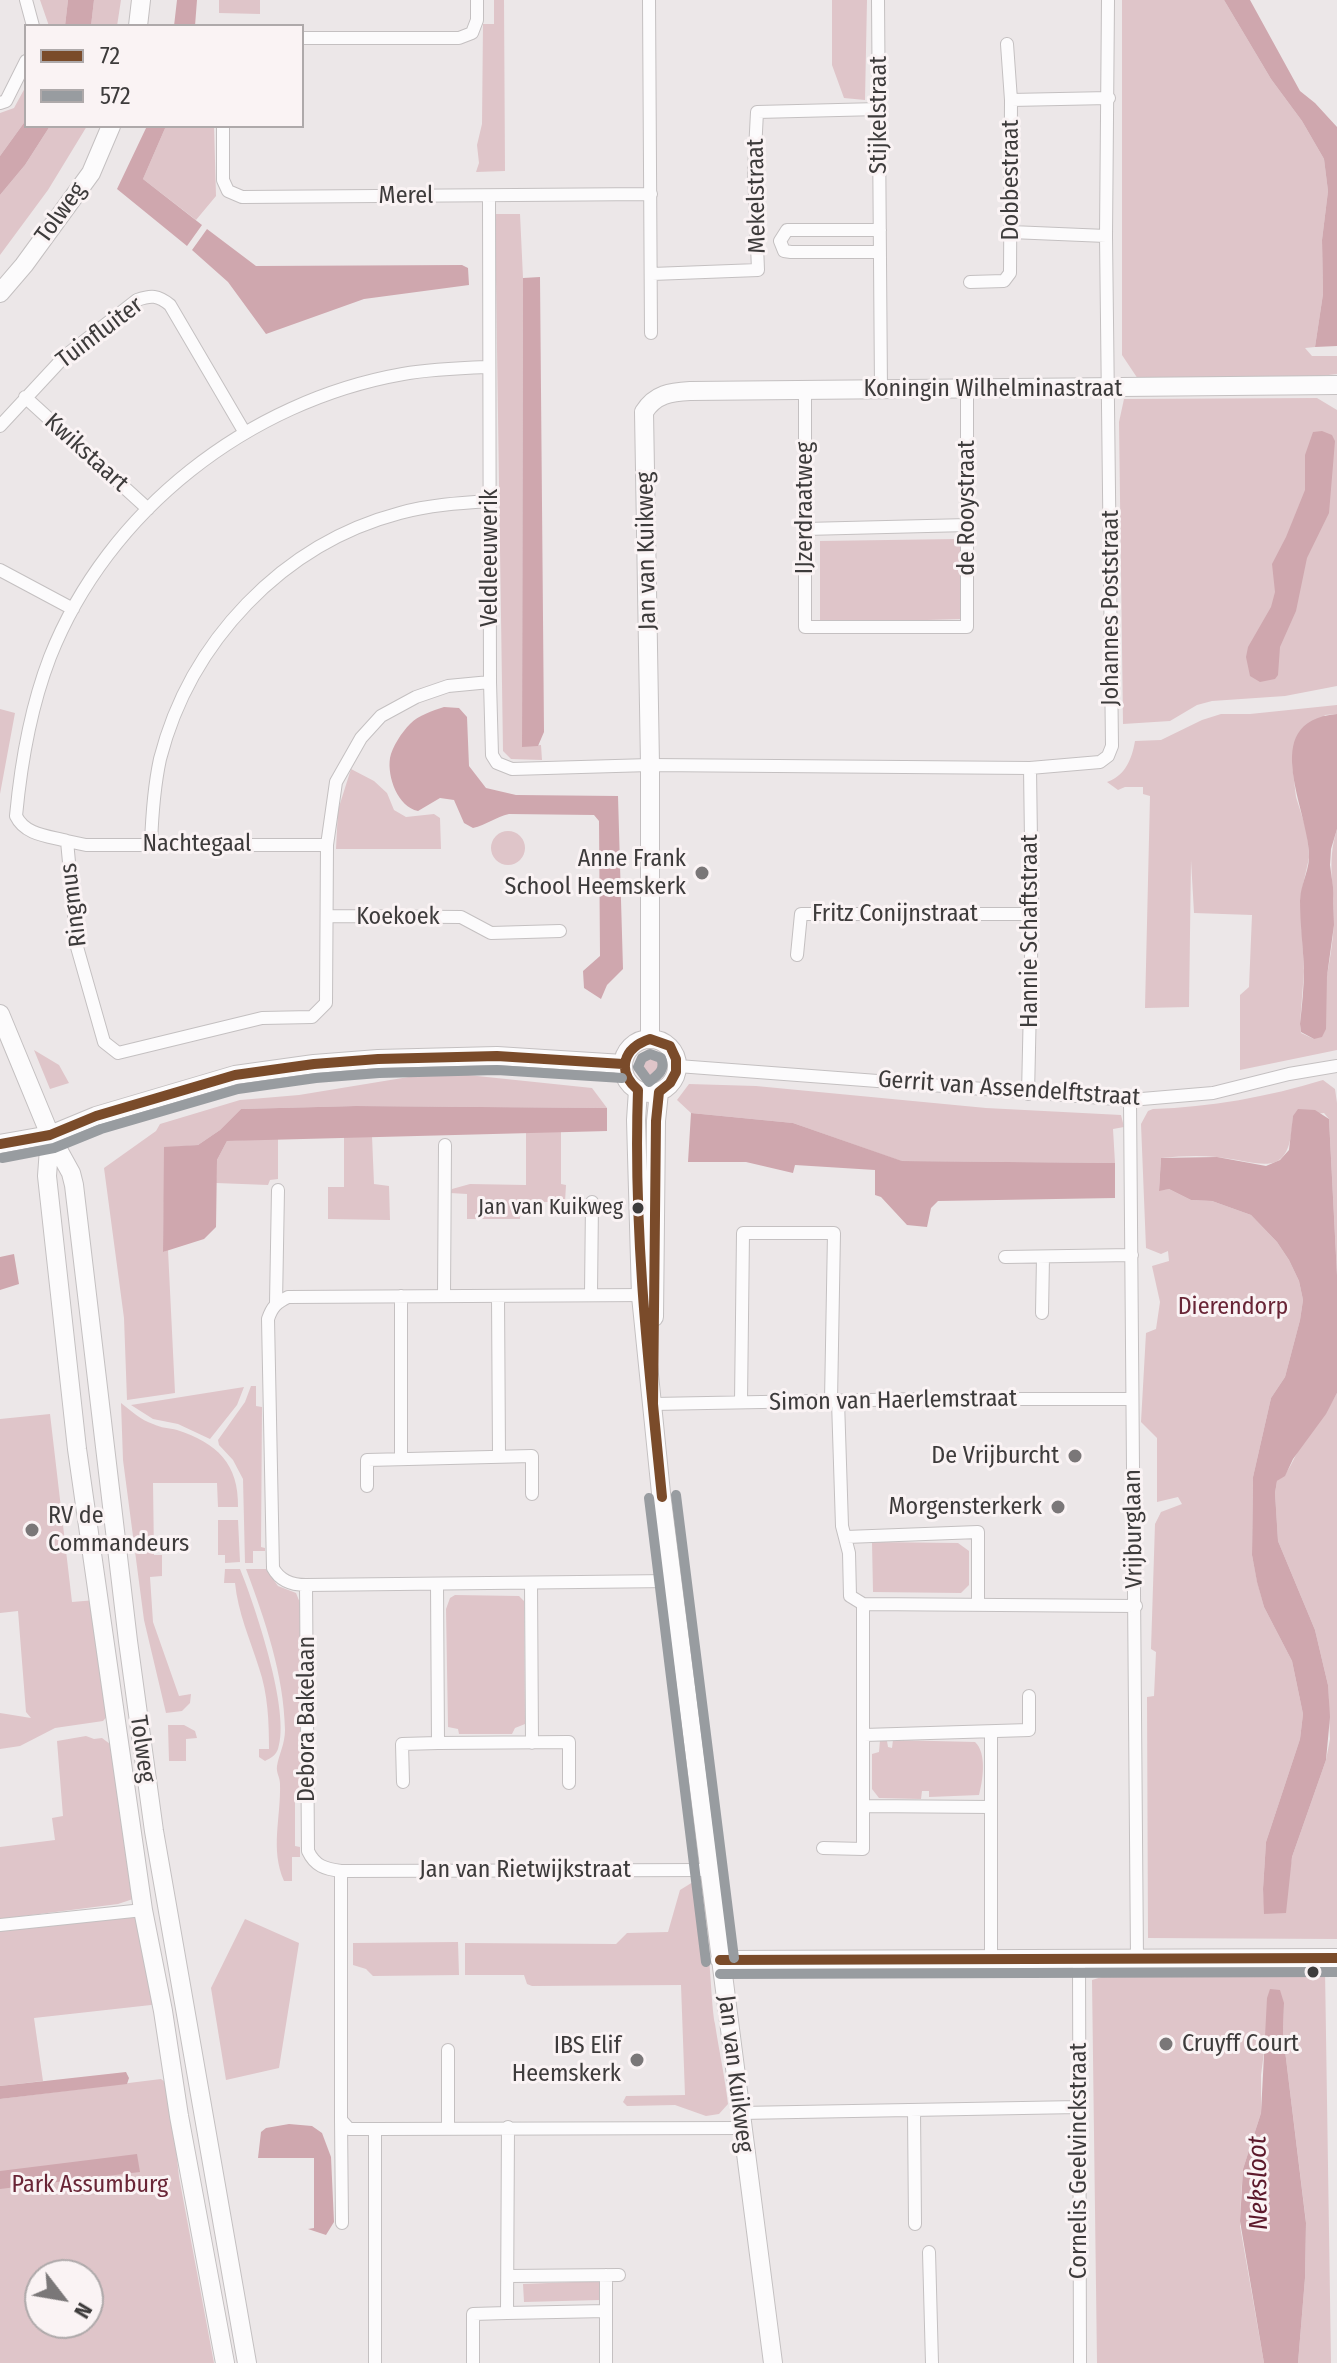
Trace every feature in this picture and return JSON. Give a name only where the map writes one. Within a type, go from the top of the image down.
[{"type":"street","points":[[26,0],[32,24]]},
{"type":"street","points":[[138,24],[141,0]]},
{"type":"street","points":[[304,38],[459,38],[472,33],[477,20],[477,0]]},
{"type":"street","points":[[649,0],[651,333]]},
{"type":"street","name":"Stijkelstraat","points":[[878,0],[881,389]]},
{"type":"street","name":"Johannes Poststraat","points":[[650,765],[1030,768],[1100,762],[1108,756],[1112,746],[1106,236],[1108,0]]},
{"type":"street","name":"Dobbestraat","points":[[970,282],[1004,281],[1010,273],[1011,100],[1007,44]]},
{"type":"street","points":[[0,103],[6,101],[24,65]]},
{"type":"street","points":[[1011,100],[1109,98]]},
{"type":"street","name":"Mekelstraat","points":[[652,274],[758,270],[754,171],[757,112],[879,109]]},
{"type":"street","name":"Tolweg","points":[[0,293],[91,173],[110,128]]},
{"type":"street","name":"Merel","points":[[223,128],[223,180],[228,191],[242,197],[651,194]]},
{"type":"street","name":"Veldleeuwerik","points":[[489,196],[492,755],[503,767],[512,769],[650,765]]},
{"type":"street","points":[[880,230],[787,230],[780,241],[784,251],[791,252],[880,252]]},
{"type":"street","points":[[1011,232],[1106,236]]},
{"type":"street","name":"Tuinfluiter","points":[[0,426],[65,356],[137,300],[151,295],[170,305],[245,433]]},
{"type":"street","name":"Ringmus","points":[[488,367],[403,374],[362,383],[282,413],[245,433],[210,455],[148,509],[95,573],[73,609],[51,655],[37,695],[24,747],[16,816],[21,826],[30,832],[67,841],[77,947],[104,1042],[118,1053],[262,1018],[312,1017],[326,1003],[327,845],[336,782],[361,738],[381,716],[416,697],[448,686],[490,682]]},
{"type":"street","name":"Koningin Wilhelminastraat","points":[[651,401],[674,392],[1337,385]]},
{"type":"street","name":"IJzerdraatweg","points":[[805,389],[805,627]]},
{"type":"street","name":"de Rooystraat","points":[[805,627],[967,627],[967,389]]},
{"type":"street","name":"Kwikstaart","points":[[25,397],[148,509]]},
{"type":"street","name":"Jan van Kuikweg","points":[[650,1039],[650,765],[644,412],[651,401]]},
{"type":"street","points":[[151,844],[153,802],[160,760],[172,720],[189,681],[214,642],[243,606],[277,575],[315,549],[356,528],[399,513],[444,504],[490,501]]},
{"type":"street","points":[[805,529],[968,525]]},
{"type":"street","points":[[0,570],[73,609]]},
{"type":"street","name":"Hannie Schaftstraat","points":[[1028,1094],[1032,914],[1030,768]]},
{"type":"street","name":"Nachtegaal","points":[[67,841],[86,845],[327,845]]},
{"type":"street","name":"Fritz Conijnstraat","points":[[797,955],[801,914],[1032,914]]},
{"type":"street","name":"Koekoek","points":[[328,916],[461,917],[491,933],[560,931]]},
{"type":"street","name":"Tolweg","points":[[0,1014],[74,1185],[156,1846],[247,2363]]},
{"type":"street","points":[[650,1039],[670,1046],[678,1066],[669,1086],[659,1092],[648,1093],[638,1090],[625,1077],[623,1064],[632,1046],[650,1039]]},
{"type":"street","points":[[0,1144],[50,1135],[96,1116],[235,1075],[314,1064],[497,1056],[623,1064]]},
{"type":"street","name":"Gerrit van Assendelftstraat","points":[[678,1066],[1130,1100],[1213,1093],[1337,1066]]},
{"type":"street","name":"Jan van Kuikweg","points":[[638,1090],[636,1120],[653,1404],[671,1581],[773,2363]]},
{"type":"street","name":"Jan van Kuikweg","points":[[648,1296],[659,1092]]},
{"type":"street","name":"Vrijburglaan","points":[[1130,1100],[1137,1958]]},
{"type":"street","name":"Tolweg","points":[[50,1135],[47,1176],[77,1449],[143,1910],[225,2363]]},
{"type":"street","points":[[444,1296],[445,1145]]},
{"type":"street","points":[[278,1190],[276,1303],[268,1319],[273,1568],[282,1579],[295,1585],[671,1581]]},
{"type":"street","points":[[591,1294],[592,1202]]},
{"type":"street","points":[[741,1402],[743,1233],[834,1233],[834,1401],[850,1596],[863,1604],[1136,1606]]},
{"type":"street","points":[[1005,1257],[1132,1255]]},
{"type":"street","points":[[1042,1313],[1043,1257]]},
{"type":"street","points":[[401,1296],[401,1459]]},
{"type":"street","points":[[498,1296],[499,1456]]},
{"type":"street","points":[[276,1303],[288,1297],[648,1296]]},
{"type":"street","name":"Simon van Haerlemstraat","points":[[653,1404],[1132,1399]]},
{"type":"street","points":[[367,1486],[367,1460],[532,1456],[532,1494]]},
{"type":"street","points":[[846,1537],[978,1532],[978,1604]]},
{"type":"street","points":[[531,1583],[532,1743]]},
{"type":"street","points":[[437,1584],[438,1743]]},
{"type":"street","name":"Debora Bakelaan","points":[[306,1585],[308,1851],[312,1861],[320,1866],[341,1871]]},
{"type":"street","points":[[823,1848],[863,1849],[863,1604]]},
{"type":"street","points":[[864,1735],[1029,1730],[1029,1696]]},
{"type":"street","points":[[991,1732],[991,1959]]},
{"type":"street","points":[[403,1782],[402,1744],[569,1742],[569,1783]]},
{"type":"street","points":[[864,1806],[991,1807]]},
{"type":"street","name":"Jan van Rietwijkstraat","points":[[341,1871],[709,1870]]},
{"type":"street","points":[[341,1871],[342,2223]]},
{"type":"street","points":[[0,1925],[143,1910]]},
{"type":"street","points":[[720,1960],[1337,1958]]},
{"type":"street","name":"Cornelis Geelvinckstraat","points":[[1079,1959],[1080,2363]]},
{"type":"street","points":[[448,2050],[448,2128]]},
{"type":"street","points":[[341,2120],[349,2129],[508,2127],[741,2121],[914,2110],[1079,2107]]},
{"type":"street","points":[[914,2110],[915,2224]]},
{"type":"street","points":[[507,2313],[508,2127]]},
{"type":"street","points":[[375,2129],[375,2363]]},
{"type":"street","points":[[929,2252],[932,2363]]},
{"type":"street","points":[[508,2276],[613,2275],[606,2311],[606,2363]]},
{"type":"street","points":[[473,2363],[473,2314],[606,2311]]},
{"type":"green space","points":[[40,0],[68,0],[65,24],[48,24]]},
{"type":"green space","points":[[94,0],[121,0],[117,24],[91,24]]},
{"type":"green space","points":[[219,0],[260,0],[260,14],[219,13]]},
{"type":"green space","points":[[494,0],[504,0],[505,171],[476,172],[482,124],[483,24],[494,24]]},
{"type":"green space","points":[[832,0],[867,0],[865,100],[844,98],[832,65]]},
{"type":"green space","points":[[1122,0],[1224,0],[1324,159],[1328,191],[1322,240],[1323,294],[1315,347],[1305,348],[1312,356],[1337,356],[1337,374],[1320,376],[1317,381],[1140,382],[1122,355]]},
{"type":"green space","points":[[24,90],[24,123],[0,156],[0,113],[14,108]]},
{"type":"green space","points":[[49,128],[86,128],[48,190],[0,255],[0,195],[25,165]]},
{"type":"green space","points":[[165,128],[214,128],[216,196],[196,220],[143,179]]},
{"type":"green space","points":[[495,214],[520,214],[523,278],[522,746],[541,745],[542,760],[511,759],[503,751]]},
{"type":"green space","points":[[1317,398],[1337,410],[1337,686],[1285,696],[1212,701],[1197,705],[1170,721],[1123,724],[1119,422],[1124,399]]},
{"type":"green space","points":[[956,539],[963,542],[963,619],[820,623],[820,541]]},
{"type":"green space","points":[[1337,705],[1337,714],[1325,715],[1292,764],[1296,797],[1307,832],[1309,858],[1300,898],[1304,971],[1300,1024],[1301,1033],[1314,1039],[1333,937],[1331,865],[1337,829],[1337,1050],[1240,1070],[1240,995],[1249,987],[1252,915],[1194,913],[1191,860],[1189,1007],[1145,1008],[1150,796],[1143,794],[1143,787],[1118,790],[1107,782],[1119,776],[1127,766],[1135,741],[1161,740],[1221,714]]},
{"type":"green space","points":[[0,709],[15,713],[0,794]]},
{"type":"green space","points":[[351,769],[374,781],[387,793],[394,810],[406,817],[434,814],[440,818],[441,849],[336,849],[338,810]]},
{"type":"green space","points":[[508,831],[520,836],[525,848],[520,860],[508,865],[496,860],[491,848],[496,836]]},
{"type":"green space","points":[[34,1050],[59,1065],[69,1083],[50,1089]]},
{"type":"green space","points":[[650,1053],[659,1057],[663,1066],[659,1075],[650,1079],[641,1075],[637,1066],[641,1057]]},
{"type":"green space","points":[[439,1072],[592,1088],[607,1108],[356,1106],[241,1109],[220,1130],[198,1145],[165,1148],[163,1252],[168,1250],[175,1393],[127,1400],[124,1318],[104,1168],[156,1131],[160,1124],[240,1100],[299,1095]]},
{"type":"green space","name":"Dierendorp","points":[[1323,1080],[1335,1089],[1337,1103],[1337,1275],[1329,1119],[1324,1113],[1293,1116],[1286,1151],[1272,1163],[1203,1156],[1161,1158],[1159,1190],[1169,1189],[1191,1200],[1212,1201],[1251,1215],[1277,1242],[1289,1260],[1299,1281],[1303,1300],[1285,1377],[1271,1398],[1253,1477],[1252,1555],[1257,1581],[1264,1607],[1292,1661],[1303,1714],[1300,1739],[1266,1842],[1265,1914],[1288,1881],[1292,1857],[1326,1760],[1330,1739],[1328,1685],[1315,1630],[1278,1541],[1275,1493],[1277,1481],[1288,1470],[1337,1393],[1337,1939],[1148,1938],[1147,1697],[1154,1696],[1156,1652],[1151,1649],[1155,1524],[1161,1512],[1182,1504],[1178,1497],[1157,1502],[1157,1438],[1141,1422],[1146,1333],[1156,1329],[1160,1302],[1152,1266],[1169,1261],[1168,1251],[1161,1254],[1146,1248],[1141,1124],[1148,1111],[1153,1109],[1239,1100]]},
{"type":"green space","points":[[689,1084],[756,1086],[986,1108],[1121,1115],[1124,1127],[1113,1129],[1115,1163],[901,1161],[793,1123],[691,1113],[677,1100]]},
{"type":"green space","points":[[561,1131],[561,1184],[566,1185],[565,1202],[521,1202],[520,1219],[467,1219],[467,1194],[450,1193],[452,1189],[470,1184],[526,1185],[526,1132]]},
{"type":"green space","points":[[344,1136],[372,1136],[374,1184],[389,1186],[390,1220],[328,1219],[328,1187],[344,1187]]},
{"type":"green space","points":[[278,1138],[278,1179],[270,1180],[268,1185],[216,1183],[217,1160],[227,1141]]},
{"type":"green space","points":[[251,1386],[256,1386],[256,1406],[262,1407],[261,1547],[265,1551],[253,1551],[253,1563],[245,1563],[243,1479],[218,1440],[245,1402]]},
{"type":"green space","points":[[244,1387],[237,1405],[210,1439],[178,1424],[153,1419],[131,1405]]},
{"type":"green space","points":[[121,1403],[149,1422],[204,1441],[223,1457],[235,1479],[238,1507],[218,1507],[217,1483],[153,1483],[154,1555],[162,1555],[162,1576],[150,1577],[153,1622],[179,1696],[191,1694],[190,1703],[182,1711],[166,1713],[144,1620],[123,1460]]},
{"type":"green space","points":[[50,1414],[72,1602],[96,1600],[111,1712],[103,1721],[55,1728],[20,1746],[0,1749],[0,1713],[31,1718],[26,1712],[18,1611],[0,1613],[0,1419]]},
{"type":"green space","points":[[218,1520],[238,1520],[240,1562],[225,1563],[225,1555],[218,1555]]},
{"type":"green space","points":[[872,1542],[958,1543],[969,1551],[969,1585],[961,1593],[873,1592]]},
{"type":"green space","points":[[225,1569],[240,1569],[262,1632],[276,1686],[281,1732],[277,1751],[265,1761],[259,1757],[259,1749],[269,1749],[264,1688],[235,1583],[224,1583]]},
{"type":"green space","points":[[246,1569],[266,1569],[278,1586],[296,1593],[300,1603],[300,1799],[295,1799],[295,1846],[300,1847],[300,1857],[292,1857],[292,1881],[284,1881],[277,1845],[280,1784],[277,1766],[284,1740],[284,1709],[277,1668]]},
{"type":"green space","points":[[455,1595],[519,1596],[524,1601],[525,1724],[515,1728],[512,1734],[459,1734],[458,1729],[448,1727],[446,1609],[450,1598]]},
{"type":"green space","points":[[168,1725],[184,1725],[195,1731],[197,1738],[186,1739],[186,1761],[169,1761]]},
{"type":"green space","points":[[86,1736],[102,1738],[110,1744],[133,1899],[118,1904],[0,1919],[0,1847],[55,1840],[52,1818],[63,1816],[57,1741]]},
{"type":"green space","points":[[880,1740],[887,1741],[888,1747],[892,1748],[893,1740],[975,1742],[983,1760],[979,1795],[929,1797],[929,1791],[922,1791],[921,1799],[879,1798],[872,1789],[872,1754],[879,1752]]},
{"type":"green space","points":[[693,1882],[699,1894],[706,1929],[713,2009],[728,2104],[719,2114],[706,2116],[675,2105],[627,2106],[623,2102],[626,2096],[685,2095],[681,1985],[532,1986],[527,1984],[524,1975],[465,1975],[465,1943],[616,1944],[627,1933],[668,1932],[680,1890]]},
{"type":"green space","points":[[140,1912],[160,2004],[34,2018],[43,2081],[0,2086],[0,1930]]},
{"type":"green space","points":[[245,1919],[299,1943],[279,2068],[226,2080],[211,1988]]},
{"type":"green space","points":[[458,1942],[459,1975],[373,1976],[366,1969],[353,1965],[353,1943]]},
{"type":"green space","points":[[1325,1969],[1331,2363],[1298,2363],[1306,2222],[1283,2034],[1284,2003],[1266,2037],[1261,2075],[1261,2113],[1243,2169],[1241,2197],[1240,2226],[1264,2363],[1097,2363],[1092,1980],[1121,1971]]},
{"type":"green space","name":"Park Assumburg","points":[[161,2079],[169,2085],[179,2177],[214,2363],[0,2363],[0,2099]]},
{"type":"green space","points":[[600,2281],[600,2300],[524,2302],[523,2284]]},
{"type":"water","points":[[68,0],[94,0],[91,24],[65,24]]},
{"type":"water","points":[[177,0],[197,0],[195,24],[174,24]]},
{"type":"water","points":[[1224,0],[1250,0],[1300,91],[1337,127],[1337,346],[1315,347],[1323,294],[1322,240],[1328,191],[1324,159]]},
{"type":"water","points":[[24,123],[24,128],[49,128],[25,165],[0,195],[0,156]]},
{"type":"water","points":[[146,128],[165,128],[143,179],[202,225],[187,246],[117,189]]},
{"type":"water","points":[[207,229],[256,266],[462,265],[468,268],[469,285],[364,299],[266,334],[228,282],[192,250]]},
{"type":"water","points":[[540,277],[544,732],[538,746],[522,747],[523,278]]},
{"type":"water","points":[[1313,432],[1332,435],[1335,441],[1329,513],[1307,558],[1296,611],[1280,647],[1278,675],[1275,679],[1260,682],[1250,676],[1246,657],[1248,647],[1271,607],[1275,592],[1272,564],[1305,490],[1305,455]]},
{"type":"water","points":[[444,707],[459,708],[467,717],[469,766],[486,788],[516,795],[618,796],[623,969],[607,985],[601,999],[584,988],[583,971],[600,956],[599,821],[594,815],[509,814],[473,828],[464,823],[454,800],[440,798],[418,811],[405,804],[392,782],[391,754],[407,727],[426,714]]},
{"type":"water","points":[[1337,714],[1337,829],[1330,865],[1334,925],[1327,976],[1326,1029],[1322,1037],[1314,1039],[1301,1032],[1300,1024],[1304,969],[1300,901],[1309,859],[1308,840],[1293,773],[1292,751],[1298,733],[1312,720]]},
{"type":"water","points":[[356,1106],[607,1108],[607,1131],[227,1141],[217,1160],[216,1227],[204,1239],[163,1252],[164,1147],[198,1145],[220,1130],[241,1109]]},
{"type":"water","points":[[1298,1109],[1315,1110],[1329,1119],[1337,1275],[1337,1393],[1285,1476],[1277,1481],[1275,1493],[1278,1541],[1315,1630],[1328,1685],[1330,1717],[1326,1760],[1292,1857],[1286,1913],[1264,1914],[1266,1842],[1300,1739],[1303,1714],[1292,1661],[1264,1607],[1257,1582],[1252,1555],[1253,1477],[1271,1398],[1285,1377],[1303,1300],[1299,1281],[1289,1260],[1277,1242],[1251,1215],[1212,1201],[1191,1200],[1169,1189],[1159,1191],[1161,1158],[1217,1157],[1266,1166],[1280,1160],[1289,1150],[1293,1116]]},
{"type":"water","points":[[691,1113],[793,1123],[902,1161],[1115,1163],[1115,1198],[938,1201],[931,1208],[927,1227],[907,1225],[881,1197],[875,1195],[875,1170],[795,1165],[793,1173],[746,1162],[688,1162]]},
{"type":"water","points":[[14,1254],[19,1284],[0,1290],[0,1257]]},
{"type":"water","name":"Neksloot","points":[[1270,1989],[1280,1990],[1284,2003],[1283,2034],[1306,2223],[1298,2363],[1264,2363],[1240,2221],[1243,2169],[1261,2113]]},
{"type":"water","points":[[126,2072],[129,2078],[127,2084],[0,2099],[0,2086]]},
{"type":"water","points":[[289,2124],[312,2126],[322,2133],[331,2157],[334,2222],[326,2235],[308,2229],[314,2228],[314,2158],[258,2158],[261,2132],[266,2128]]},
{"type":"water","points":[[137,2154],[140,2172],[0,2189],[0,2171]]},
{"type":"transit line","name":"72","points":[[650,1039],[670,1046],[676,1059],[676,1072],[670,1083],[659,1092],[656,1121],[653,1404],[662,1497],[647,1345],[640,1243],[638,1090],[631,1083],[625,1068],[634,1048],[650,1039]]},
{"type":"transit line","name":"572","points":[[650,1054],[661,1058],[662,1069],[649,1082],[638,1067],[642,1058],[650,1054]]},
{"type":"transit line","name":"72","points":[[0,1144],[50,1135],[96,1116],[235,1075],[314,1064],[497,1056],[623,1064]]},
{"type":"transit line","name":"572","points":[[2,1158],[54,1148],[101,1129],[238,1089],[316,1078],[497,1070],[622,1078]]},
{"type":"transit line","name":"572","points":[[676,1495],[734,1958]]},
{"type":"transit line","name":"572","points":[[649,1498],[706,1962]]},
{"type":"transit line","name":"72","points":[[720,1960],[1337,1958]]},
{"type":"transit line","name":"572","points":[[720,1974],[1337,1972]]},
{"type":"place","name":"Anne Frank School Heemskerk","points":[[702,873]]},
{"type":"place","name":"Jan van Kuikweg","points":[[638,1208]]},
{"type":"place","name":"De Vrijburcht","points":[[1075,1456]]},
{"type":"place","name":"Morgensterkerk","points":[[1058,1507]]},
{"type":"place","name":"RV de Commandeurs","points":[[32,1530]]},
{"type":"place","name":"Cruyff Court","points":[[1166,2044]]},
{"type":"place","name":"IBS Elif Heemskerk","points":[[637,2060]]}]
